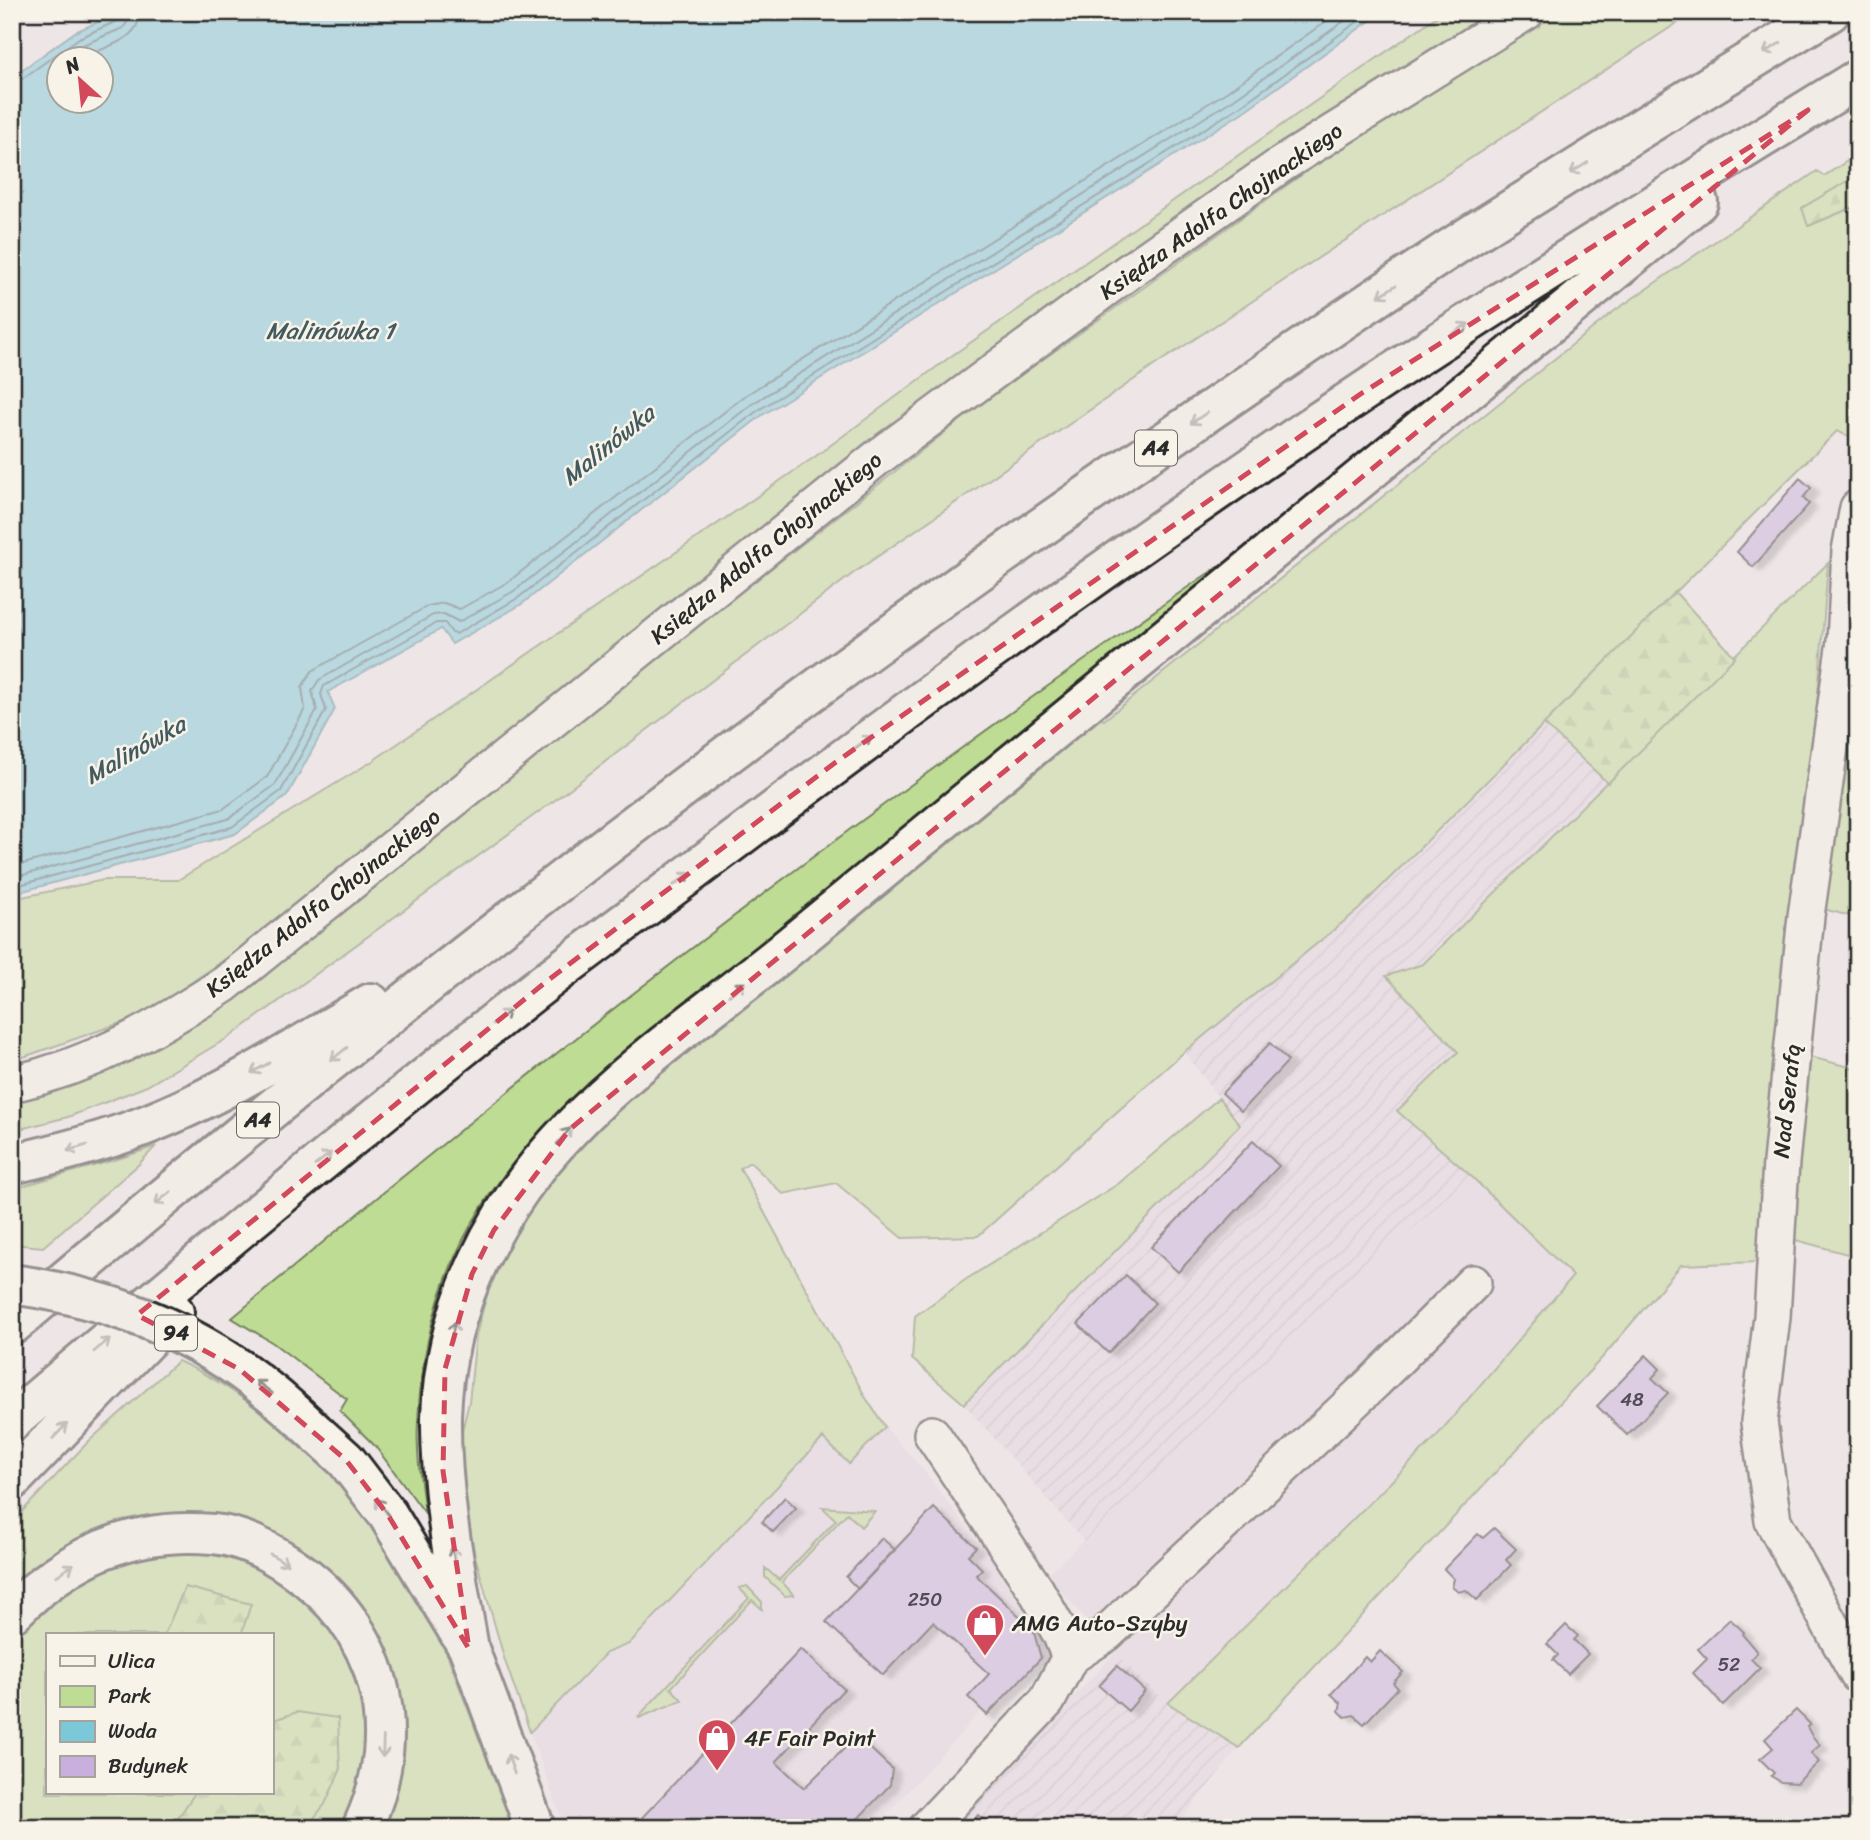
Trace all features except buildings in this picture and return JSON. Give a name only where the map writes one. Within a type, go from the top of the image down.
[{"type":"highway","name":"A4","points":[[12,1325],[356,1040],[508,921],[892,632],[1319,336],[1482,229],[1830,12]]},
{"type":"highway","points":[[12,1421],[270,1202],[547,981],[836,762],[1145,541],[1385,377],[1858,79]]},
{"type":"highway","points":[[535,1828],[469,1649],[443,1471],[445,1369],[455,1320],[472,1274],[494,1230],[521,1188],[570,1129],[623,1079],[774,959],[1536,336],[1808,110]]},
{"type":"highway","points":[[12,1164],[76,1149],[141,1127],[217,1092],[508,921]]},
{"type":"highway","points":[[12,1480],[202,1283],[270,1202]]},
{"type":"highway","name":"94","points":[[12,1284],[82,1298],[165,1326],[239,1369],[280,1399],[346,1460],[388,1515],[469,1649]]},
{"type":"highway","points":[[12,1613],[31,1594],[69,1566],[99,1548],[138,1537],[215,1534],[254,1545],[279,1559],[311,1580],[345,1617],[368,1654],[380,1691],[384,1725],[383,1763],[375,1800],[362,1828]]},
{"type":"street","name":"Księdza Adolfa Chojnackiego","points":[[12,1084],[46,1076],[101,1055],[162,1025],[225,984],[877,458],[1128,272],[1282,164],[1526,12]]},
{"type":"street","name":"Nad Serafą","points":[[1858,508],[1850,551],[1845,641],[1806,916],[1781,1162],[1772,1317],[1759,1422],[1773,1521],[1858,1675]]},
{"type":"street","points":[[927,1828],[1047,1701],[1070,1657],[1107,1633],[1375,1381],[1472,1283]]},
{"type":"street","points":[[932,1434],[1036,1590],[1070,1657]]},
{"type":"highlighted area","points":[[1808,110],[570,1129],[494,1230],[472,1274],[445,1369],[443,1471],[469,1649],[388,1515],[346,1460],[239,1369],[137,1315],[547,981],[836,762],[1362,393]]},
{"type":"shaded area","points":[[1544,724],[1608,783],[1423,964],[1458,1052],[1398,1111],[1470,1175],[1084,1541],[964,1404],[1240,1126],[1184,1052],[1358,910]]},
{"type":"shaded area","points":[[1470,1175],[1573,1276],[1435,1438],[1168,1703],[1115,1653],[1047,1575]]},
{"type":"shaded area","points":[[885,1427],[929,1477],[993,1562],[1051,1651],[988,1717],[981,1711],[874,1828],[565,1828],[530,1732],[606,1652],[630,1644],[824,1438],[849,1464]]},
{"type":"shaded area","points":[[1115,1653],[1168,1703],[1239,1748],[1174,1828],[950,1828]]},
{"type":"shaded area","points":[[1414,1813],[1509,1828],[1410,1828]]},
{"type":"green space","points":[[1443,12],[1499,12],[677,597],[441,786],[293,912],[146,1014],[12,1061],[12,899],[104,880],[178,880],[371,762],[816,456],[950,357]]},
{"type":"green space","points":[[1553,12],[1694,12],[1161,361],[855,572],[551,803],[231,1036],[147,1086],[68,1117],[12,1131],[12,1100],[100,1074],[178,1033],[990,397],[1342,146]]},
{"type":"green space","points":[[1858,154],[1858,175],[1802,208],[1809,226],[1858,205],[1858,441],[1837,431],[1358,910],[1184,1052],[978,1236],[902,1238],[836,1183],[783,1194],[750,1162],[740,1168],[866,1398],[885,1427],[849,1464],[823,1438],[629,1644],[606,1653],[530,1732],[505,1661],[474,1552],[457,1452],[469,1402],[476,1335],[493,1273],[520,1218],[561,1162],[614,1109],[1094,716],[1104,720],[1613,312],[1817,171],[1824,176]]},
{"type":"green space","points":[[1858,175],[1858,205],[1808,226],[1802,208]]},
{"type":"green space","points":[[1248,549],[605,1070],[529,1144],[497,1184],[471,1225],[450,1269],[434,1316],[423,1367],[418,1422],[418,1456],[425,1513],[375,1446],[340,1411],[347,1399],[273,1343],[232,1318],[407,1173],[585,1031],[765,893],[1037,694],[1186,588]]},
{"type":"green space","points":[[1828,563],[1810,798],[1759,1262],[1681,1265],[1601,1359],[1239,1748],[1168,1703],[1435,1438],[1573,1276],[1470,1175],[1397,1111],[1458,1052],[1386,976],[1423,964]]},
{"type":"green space","points":[[1675,592],[1735,657],[1608,783],[1544,724]]},
{"type":"green space","points":[[1858,647],[1858,918],[1823,909]]},
{"type":"green space","points":[[1802,1055],[1858,1069],[1858,1257],[1792,1239]]},
{"type":"green space","points":[[1219,1098],[1240,1125],[964,1404],[912,1359],[915,1316],[965,1280],[1118,1184]]},
{"type":"green space","points":[[156,1146],[138,1165],[43,1247],[12,1244],[12,1189]]},
{"type":"green space","points":[[178,1361],[212,1378],[245,1400],[304,1450],[311,1445],[346,1481],[436,1625],[513,1828],[381,1828],[396,1786],[396,1685],[224,1520],[12,1593],[12,1522],[88,1442]]},
{"type":"green space","points":[[822,1507],[875,1511],[861,1527],[847,1513],[782,1582],[794,1595],[785,1596],[765,1577],[765,1568],[779,1580],[836,1520]]},
{"type":"green space","points":[[194,1552],[242,1563],[284,1584],[318,1614],[345,1650],[361,1691],[367,1736],[362,1782],[343,1828],[12,1828],[12,1639],[72,1587],[94,1575],[140,1559]]},
{"type":"green space","points":[[747,1586],[762,1602],[762,1609],[752,1600],[671,1688],[682,1700],[639,1718],[749,1598],[739,1588]]},
{"type":"green space","points":[[185,1587],[251,1604],[242,1633],[165,1633]]},
{"type":"green space","points":[[297,1712],[338,1718],[340,1771],[325,1804],[306,1828],[178,1828],[176,1821],[194,1794],[273,1794],[273,1720]]},
{"type":"water","name":"Malinówka 1","points":[[121,12],[1382,12],[1243,112],[761,416],[522,604],[452,644],[441,629],[328,692],[335,709],[287,796],[235,834],[12,894],[12,77],[46,53],[46,116],[116,116],[116,46],[55,46],[75,32]]},
{"type":"place","name":"AMG Auto-Szyby","points":[[985,1657]]},
{"type":"place","name":"4F Fair Point","points":[[717,1772]]},
{"type":"water label","name":"Malinówka","points":[[608,445]]},
{"type":"water label","name":"Malinówka","points":[[135,750]]}]
